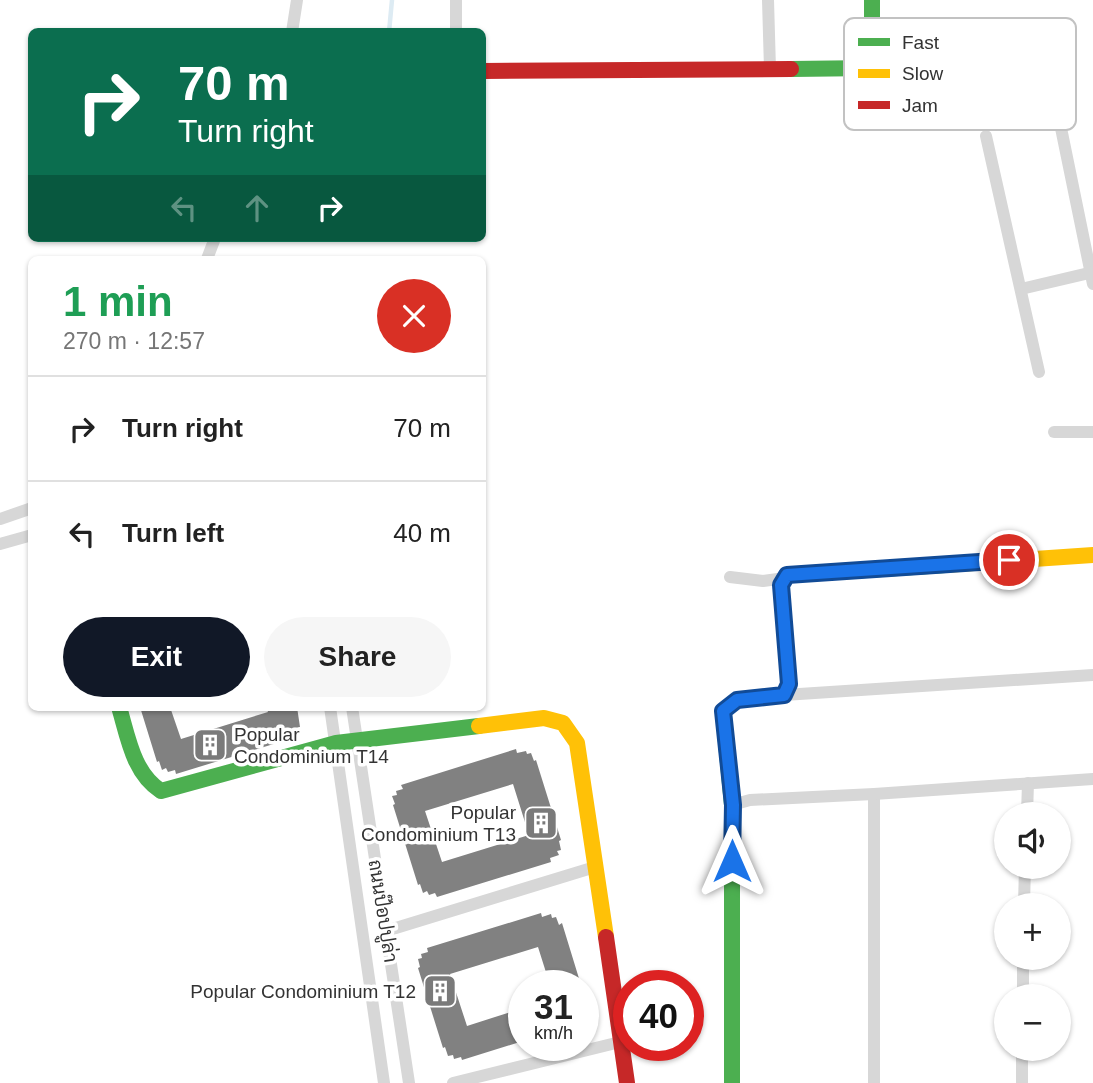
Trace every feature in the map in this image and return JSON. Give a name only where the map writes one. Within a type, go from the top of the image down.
[{"type":"street","points":[[293,28],[297,0]]},
{"type":"street","points":[[456,0],[456,28]]},
{"type":"street","points":[[768,0],[770,69]]},
{"type":"street","points":[[872,0],[872,18]]},
{"type":"street","points":[[486,71],[844,68]]},
{"type":"street","points":[[1021,289],[1092,276],[1086,219],[1062,130]]},
{"type":"street","points":[[986,136],[1039,372]]},
{"type":"street","points":[[1054,432],[1093,432]]},
{"type":"street","points":[[0,519],[28,509]]},
{"type":"street","points":[[0,544],[28,536]]},
{"type":"street","points":[[784,695],[789,684],[781,585],[787,575],[1093,555]]},
{"type":"street","points":[[730,577],[763,580],[785,578]]},
{"type":"street","points":[[732,1083],[733,805],[723,711],[737,700],[784,695],[1093,675]]},
{"type":"street","points":[[120,711],[142,776],[160,791],[358,739],[544,718],[563,723],[577,743],[613,993]]},
{"type":"street","name":"ถนนป๊อปปูล่า","points":[[332,711],[384,1083]]},
{"type":"street","name":"ถนนป๊อปปูล่า","points":[[353,711],[410,1083]]},
{"type":"street","points":[[733,805],[750,800],[1093,779]]},
{"type":"street","points":[[1027,802],[1028,783]]},
{"type":"street","points":[[874,794],[874,1083]]},
{"type":"street","points":[[386,931],[595,867]]},
{"type":"street","points":[[453,1083],[613,1044]]},
{"type":"street","points":[[623,1061],[627,1083]]},
{"type":"street","points":[[1022,1083],[1023,1061]]},
{"type":"building","name":"Popular Condominium T14","points":[[141,711],[171,711],[181,739],[268,711],[298,711],[300,727],[297,728],[298,732],[289,735],[290,739],[176,774],[175,770],[162,770],[159,761],[157,762]]},
{"type":"building","name":"Popular Condominium T13","points":[[516,749],[517,753],[531,753],[534,761],[536,760],[561,840],[561,850],[557,851],[559,855],[550,858],[551,862],[437,897],[435,893],[423,893],[420,884],[418,885],[393,805],[392,796],[403,789],[401,785]],"holes":[[[513,784],[529,835],[442,862],[425,811]]]},
{"type":"building","name":"Popular Condominium T12","points":[[541,913],[542,917],[551,914],[552,918],[556,917],[559,925],[562,923],[576,970],[545,970],[538,947],[450,974],[467,1026],[508,1013],[508,1046],[462,1060],[461,1057],[454,1059],[453,1055],[448,1056],[445,1047],[443,1048],[418,968],[418,959],[422,958],[421,954],[428,952],[427,948]]},
{"type":"waterway","points":[[389,28],[392,0]]},
{"type":"traffic: fast","points":[[872,0],[872,18]]},
{"type":"traffic: fast","points":[[791,69],[844,68]]},
{"type":"traffic: fast","points":[[732,1083],[732,805],[723,711],[737,700],[784,695],[789,684],[781,585],[787,575],[945,565]]},
{"type":"traffic: fast","points":[[120,711],[138,764],[161,791],[336,743],[479,726]]},
{"type":"traffic: slow","points":[[945,565],[1093,555]]},
{"type":"traffic: slow","points":[[479,726],[544,718],[563,723],[577,743],[606,937]]},
{"type":"traffic: jam","points":[[486,71],[791,69]]},
{"type":"traffic: jam","points":[[606,937],[627,1083]]},
{"type":"place","name":"Popular Condominium T14","points":[[210,745]]},
{"type":"place","name":"Popular Condominium T13","points":[[541,823]]},
{"type":"place","name":"Popular Condominium T12","points":[[440,991]]},
{"type":"route","points":[[732,861],[733,805],[723,711],[737,700],[784,695],[789,684],[781,585],[787,575],[1009,560]]}]
